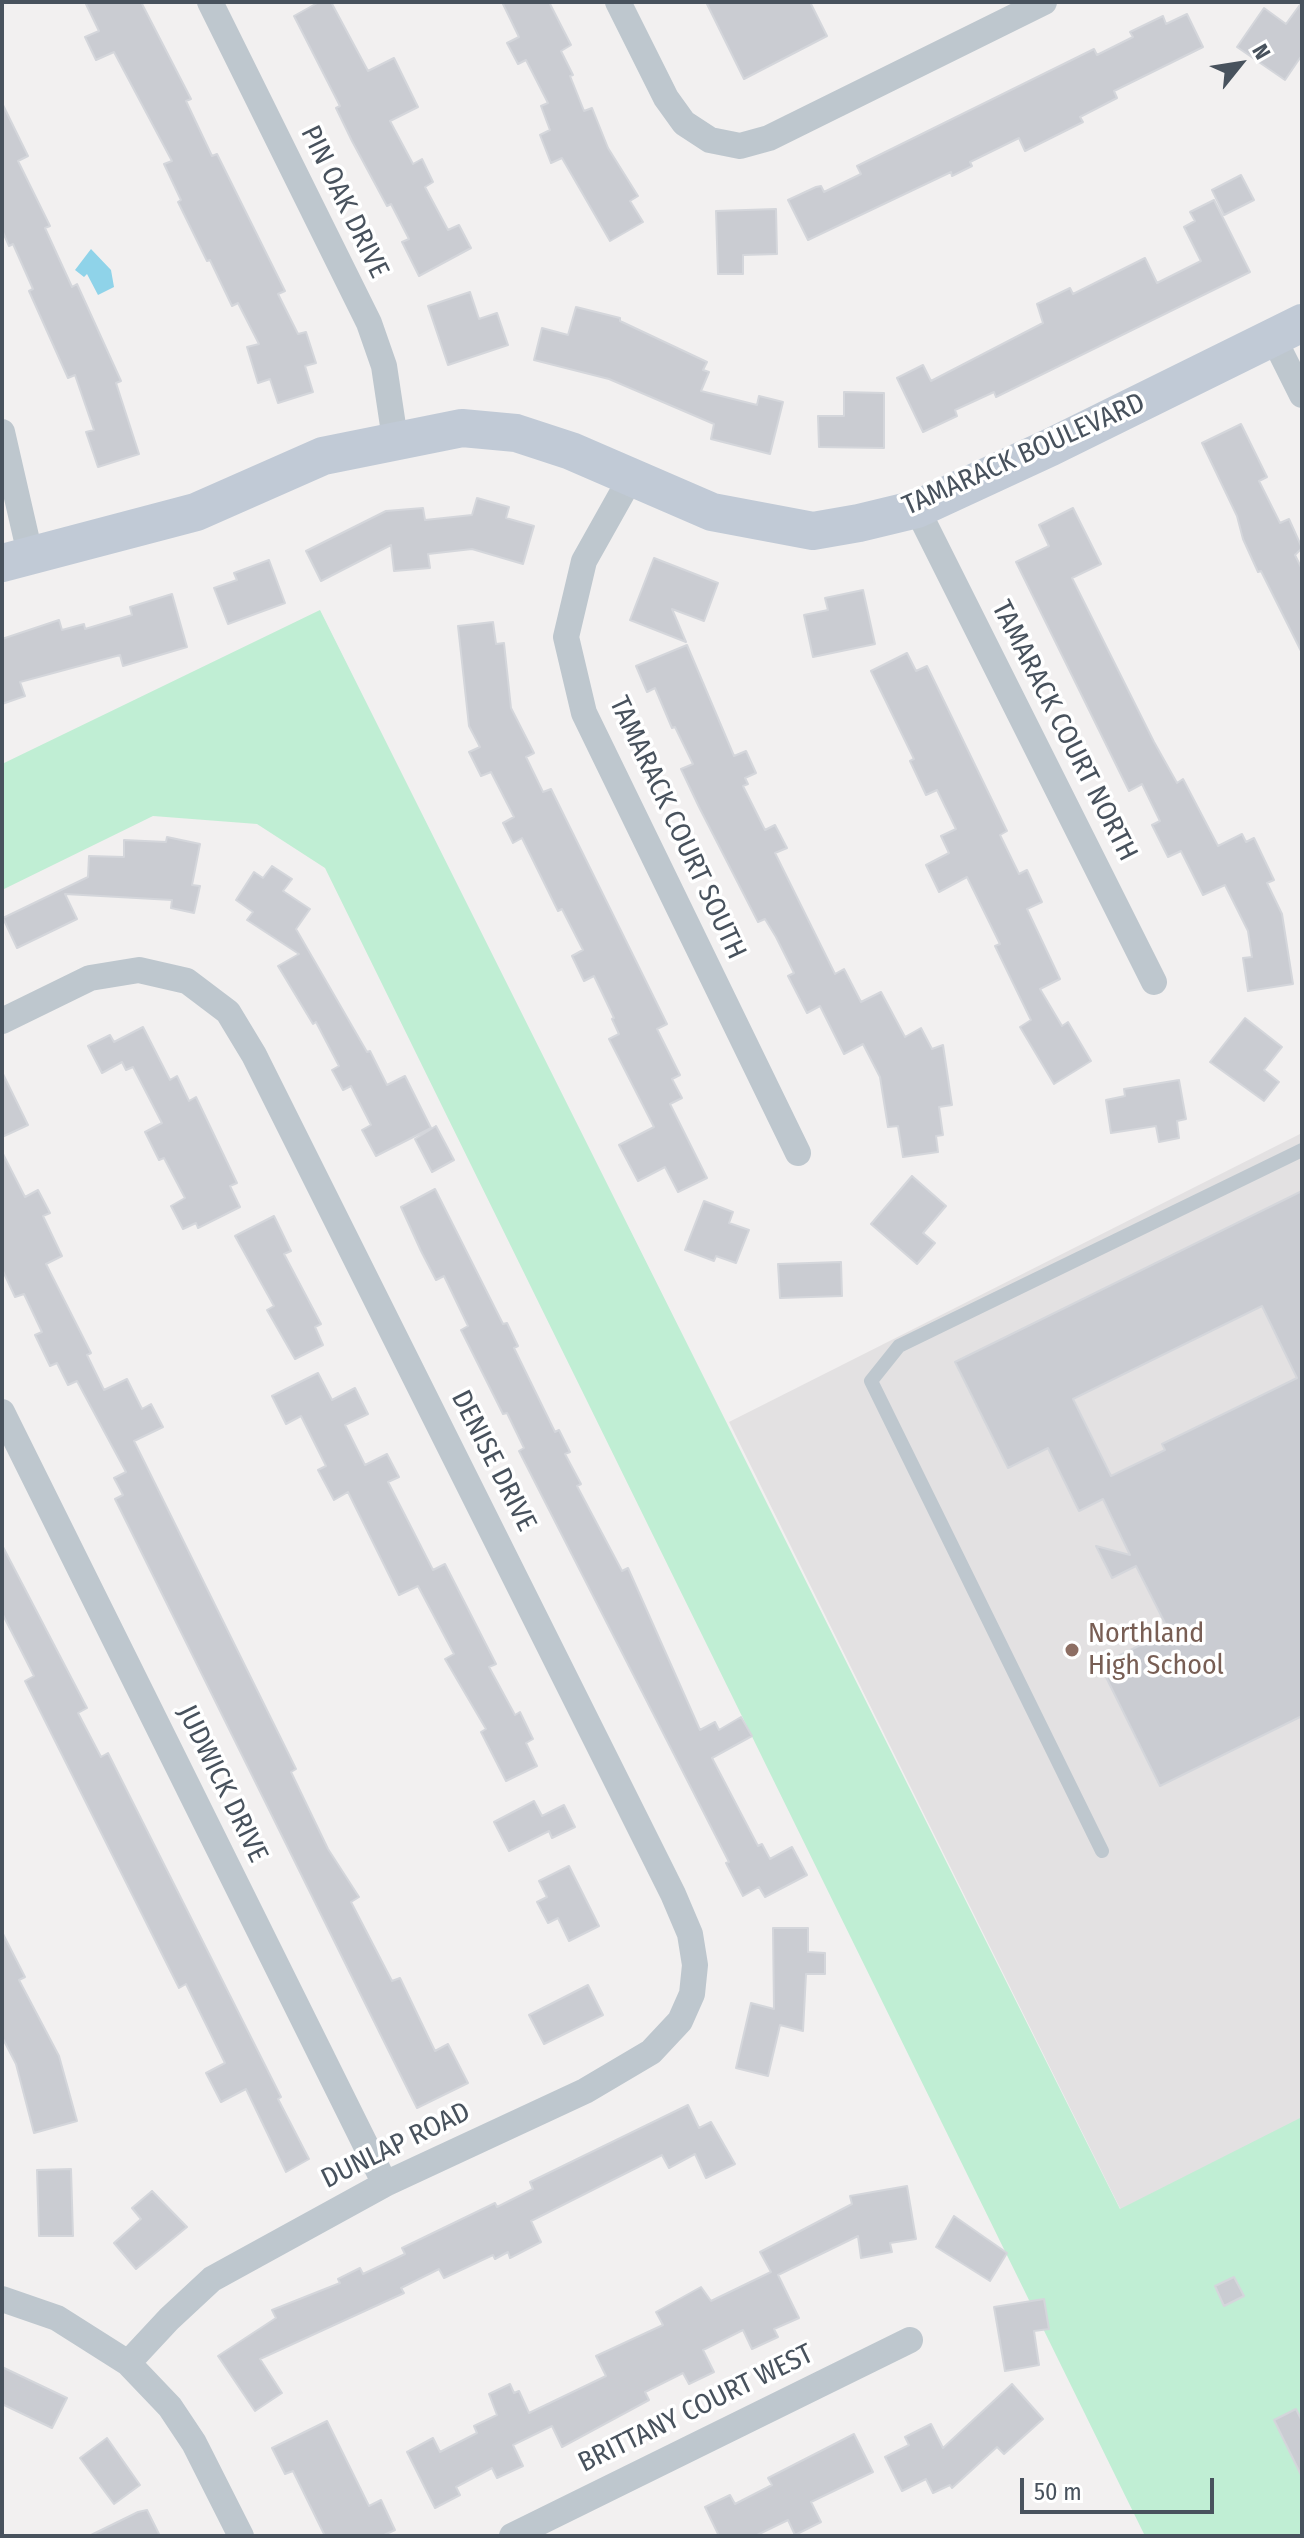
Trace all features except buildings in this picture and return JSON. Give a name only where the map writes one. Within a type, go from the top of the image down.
[{"type":"street","name":"PIN OAK DRIVE","points":[[210,2],[369,323],[384,366],[395,439]]},
{"type":"street","points":[[618,2],[666,98],[684,123],[710,140],[740,146],[769,138],[1027,6]]},
{"type":"street","name":"TAMARACK BOULEVARD","points":[[16,558],[196,512],[323,456],[395,439],[462,428],[516,433],[571,451],[712,512],[813,531],[917,509],[1288,330]]},
{"type":"street","points":[[1288,330],[1302,395]]},
{"type":"street","points":[[2,432],[16,558]]},
{"type":"street","name":"TAMARACK COURT SOUTH","points":[[630,479],[584,561],[566,637],[584,713],[798,1153]]},
{"type":"street","name":"TAMARACK COURT NORTH","points":[[917,509],[1154,982]]},
{"type":"street","name":"DENISE DRIVE","points":[[2,1021],[90,978],[139,970],[187,981],[228,1012],[254,1055],[666,1879],[690,1934],[695,1965],[692,1994]]},
{"type":"street","name":"JUDWICK DRIVE","points":[[2,1412],[385,2184]]},
{"type":"street","name":"DUNLAP ROAD","points":[[128,2363],[212,2279],[385,2184],[585,2091],[651,2052],[680,2021],[692,1994]]},
{"type":"street","points":[[2,2299],[57,2318],[128,2363],[170,2407],[194,2443],[241,2536]]},
{"type":"street","name":"BRITTANY COURT WEST","points":[[512,2536],[910,2340]]},
{"type":"lane","points":[[1102,1851],[871,1381],[899,1346],[1302,1150]]},
{"type":"shaded area","name":"Northland High School","points":[[1302,1133],[1302,2536],[1283,2536],[729,1422]]},
{"type":"green space","points":[[320,610],[1120,2209],[1302,2117],[1302,2536],[1145,2536],[325,868],[257,824],[153,816],[2,890],[2,764]]},
{"type":"water","points":[[91,249],[111,270],[114,287],[98,295],[87,274],[84,277],[75,270]]},
{"type":"place","name":"Northland High School","points":[[1072,1650]]}]
